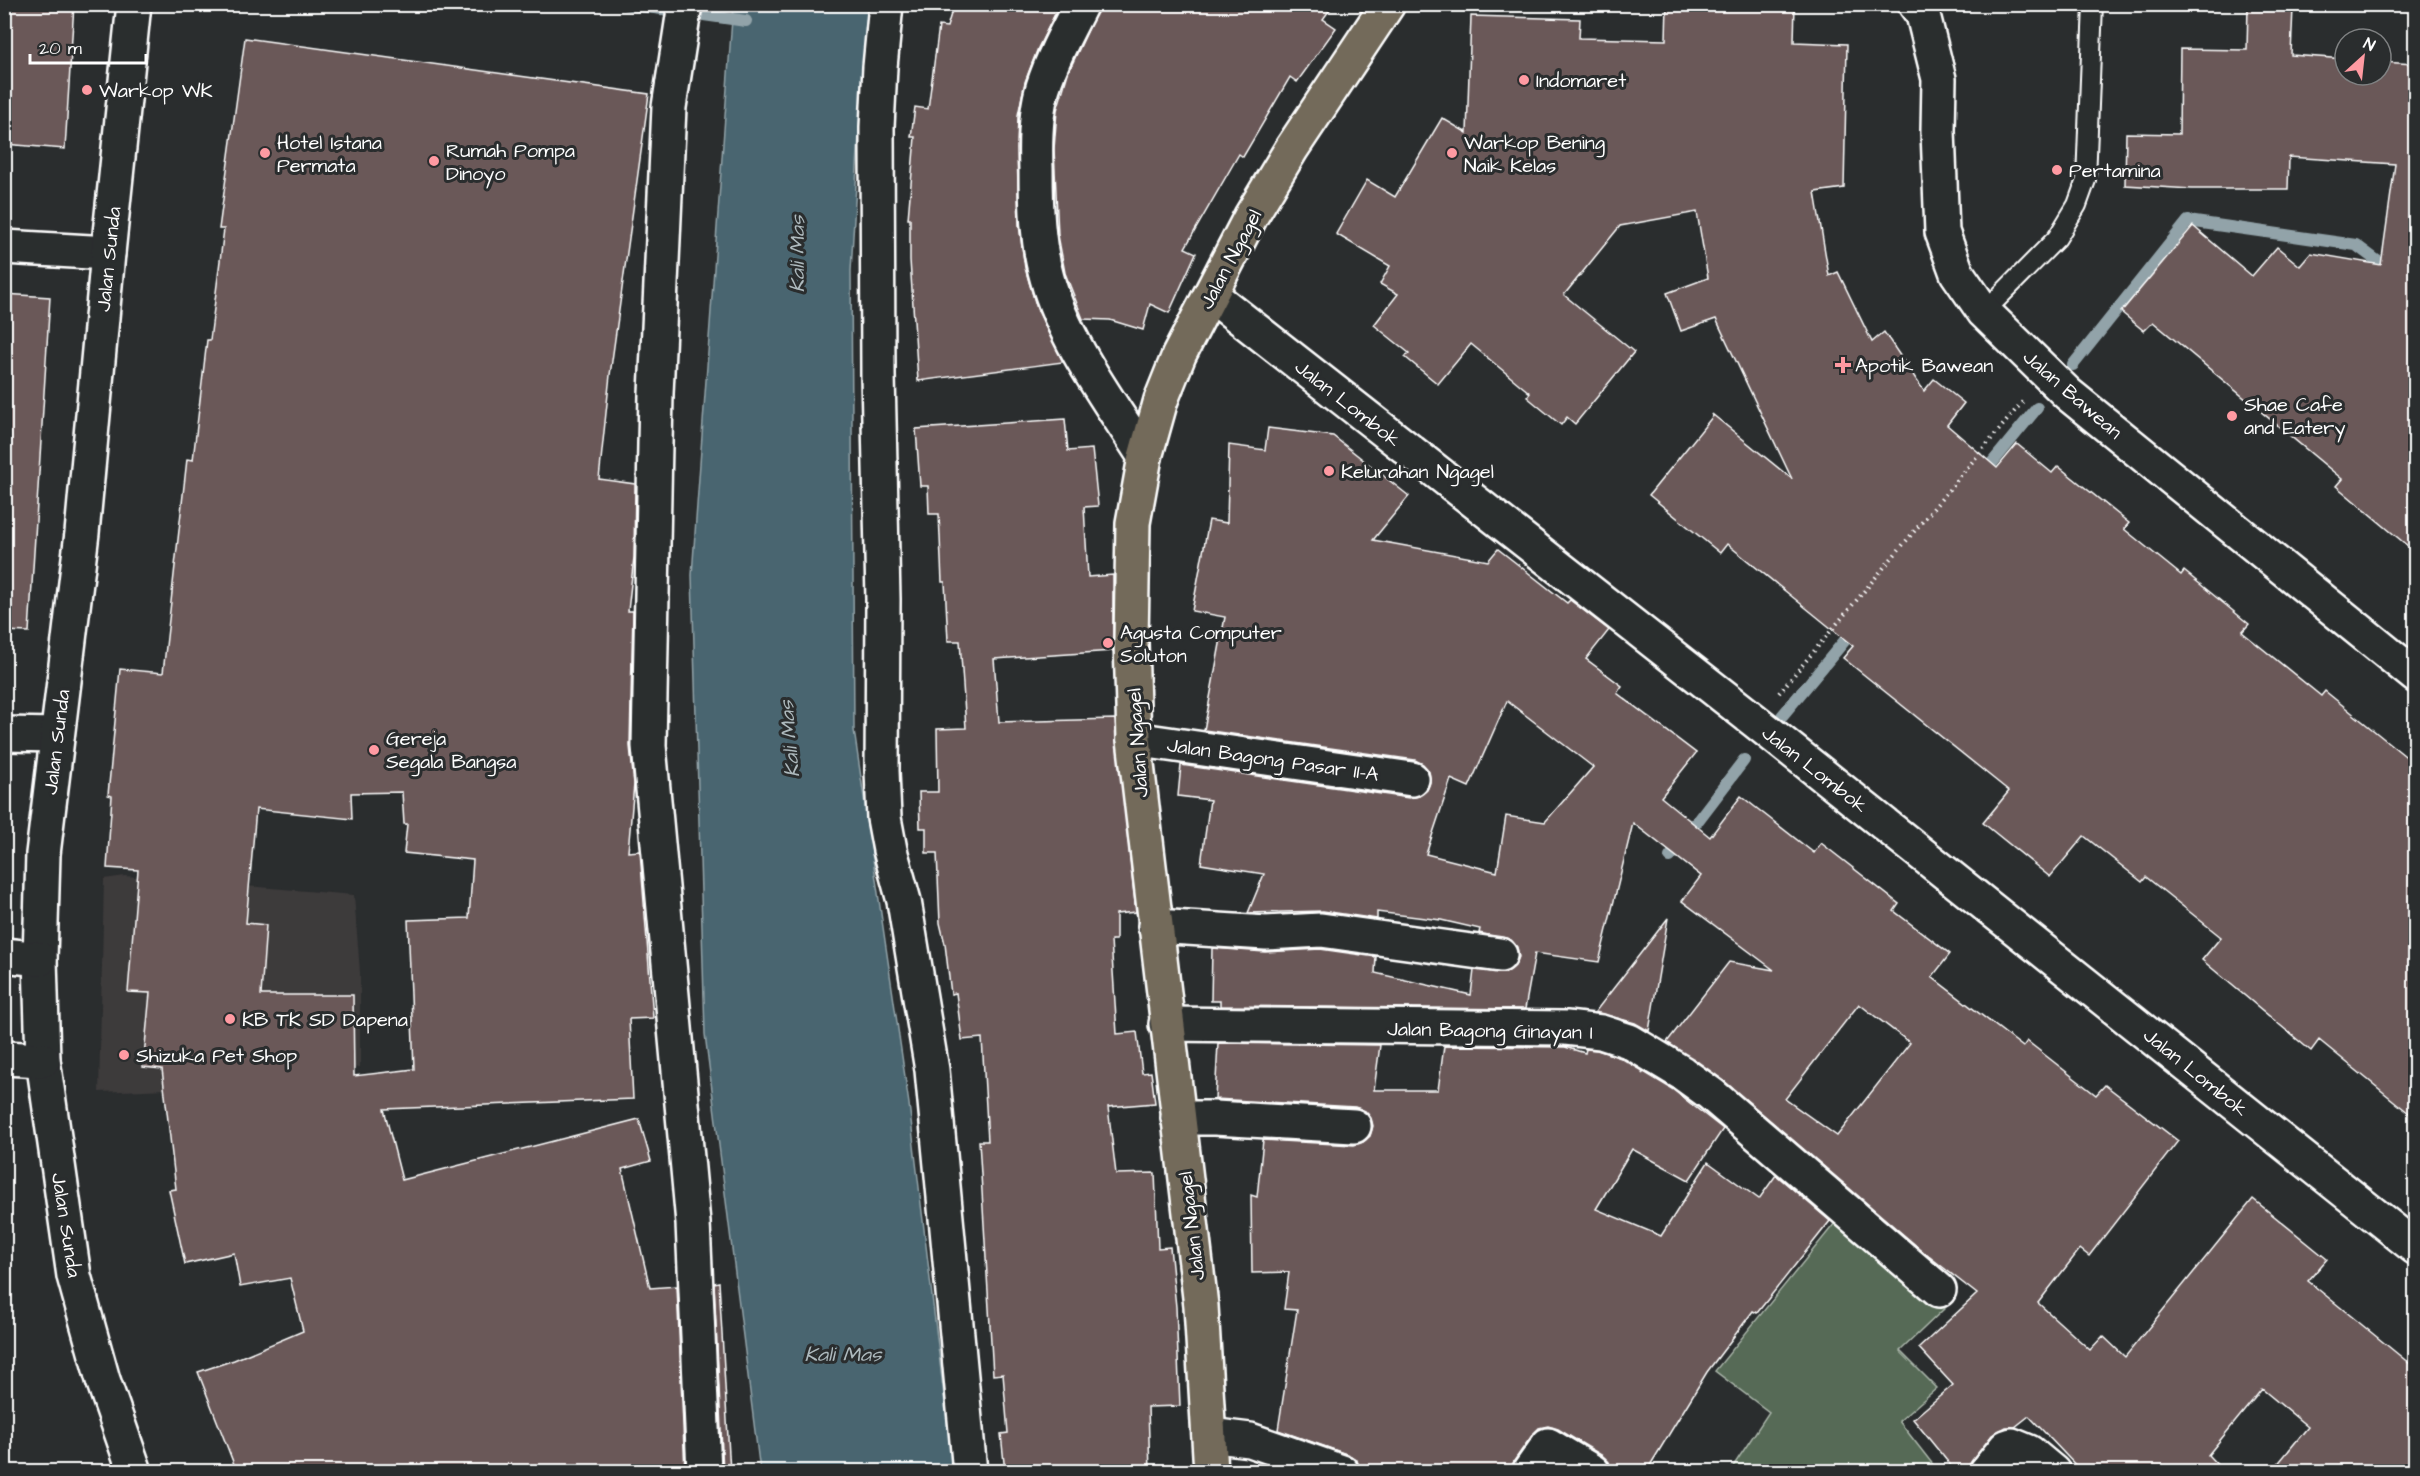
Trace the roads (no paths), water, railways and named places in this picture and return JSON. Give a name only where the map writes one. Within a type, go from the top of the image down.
[{"type":"highway","name":"Jalan Ngagel","points":[[1211,1472],[1200,1306],[1134,739],[1131,579],[1133,523],[1144,458],[1161,400],[1179,355],[1251,216],[1292,148],[1388,4]]},
{"type":"street","points":[[685,4],[669,107],[656,394],[649,746],[693,1223],[704,1472]]},
{"type":"street","points":[[886,4],[877,127],[884,818],[904,901],[932,1070],[970,1472]]},
{"type":"street","points":[[1081,4],[1047,78],[1039,109],[1035,146],[1042,254],[1047,279],[1067,330],[1144,458]]},
{"type":"street","name":"Jalan Bawean","points":[[1915,4],[1923,15],[1939,80],[1938,132],[1942,232],[1957,273],[1984,312],[2046,375],[2415,676]]},
{"type":"street","name":"Jalan Sunda","points":[[134,10],[108,253],[82,533],[43,854],[40,959],[43,1060],[75,1276],[103,1380],[135,1472]]},
{"type":"street","points":[[4,247],[108,253]]},
{"type":"street","name":"Jalan Lombok","points":[[1211,295],[1755,721],[2415,1248]]},
{"type":"street","points":[[4,734],[57,735]]},
{"type":"street","name":"Jalan Bagong Pasar II-A","points":[[1134,739],[1412,779]]},
{"type":"street","points":[[1155,926],[1266,933],[1321,930],[1500,955]]},
{"type":"street","points":[[4,955],[40,959]]},
{"type":"street","name":"Jalan Bagong Ginayan I","points":[[1166,1024],[1566,1028],[1601,1032],[1629,1041],[1711,1094],[1939,1290]]},
{"type":"street","points":[[4,1058],[43,1060]]},
{"type":"street","points":[[1178,1118],[1354,1126]]},
{"type":"street","points":[[1209,1435],[1250,1440],[1342,1472]]},
{"type":"street","points":[[1529,1472],[1548,1445],[1593,1472]]},
{"type":"street","points":[[1986,1472],[2006,1447],[2012,1445],[2029,1452],[2053,1472]]},
{"type":"lane","points":[[1984,312],[2057,238],[2078,205],[2086,180],[2093,4]]},
{"type":"water","name":"Kali Mas","points":[[733,5],[873,5],[860,115],[851,271],[854,730],[909,1104],[953,1471],[760,1471],[705,1034],[692,575]]},
{"type":"waterway","points":[[626,4],[746,21]]},
{"type":"waterway","points":[[2073,365],[2188,221],[2356,245],[2416,290]]},
{"type":"waterway","points":[[1982,475],[2037,408]]},
{"type":"waterway","points":[[1782,716],[1856,627]]},
{"type":"waterway","points":[[1670,857],[1744,760]]},
{"type":"place","name":"Indomaret","points":[[1524,80]]},
{"type":"place","name":"Warkop WK","points":[[87,90]]},
{"type":"place","name":"Hotel Istana Permata","points":[[265,153]]},
{"type":"place","name":"Warkop Bening Naik Kelas","points":[[1452,153]]},
{"type":"place","name":"Rumah Pompa Dinoyo","points":[[434,161]]},
{"type":"place","name":"Pertamina","points":[[2057,170]]},
{"type":"place","name":"Apotik Bawean","points":[[1843,365]]},
{"type":"place","name":"Shae Cafe and Eatery","points":[[2232,416]]},
{"type":"place","name":"Kelurahan Ngagel","points":[[1329,471]]},
{"type":"place","name":"Agusta Computer Soluton","points":[[1108,643]]},
{"type":"place","name":"Gereja Segala Bangsa","points":[[374,750]]},
{"type":"place","name":"KB TK SD Dapena","points":[[230,1019]]},
{"type":"place","name":"Shizuka Pet Shop","points":[[124,1055]]}]
